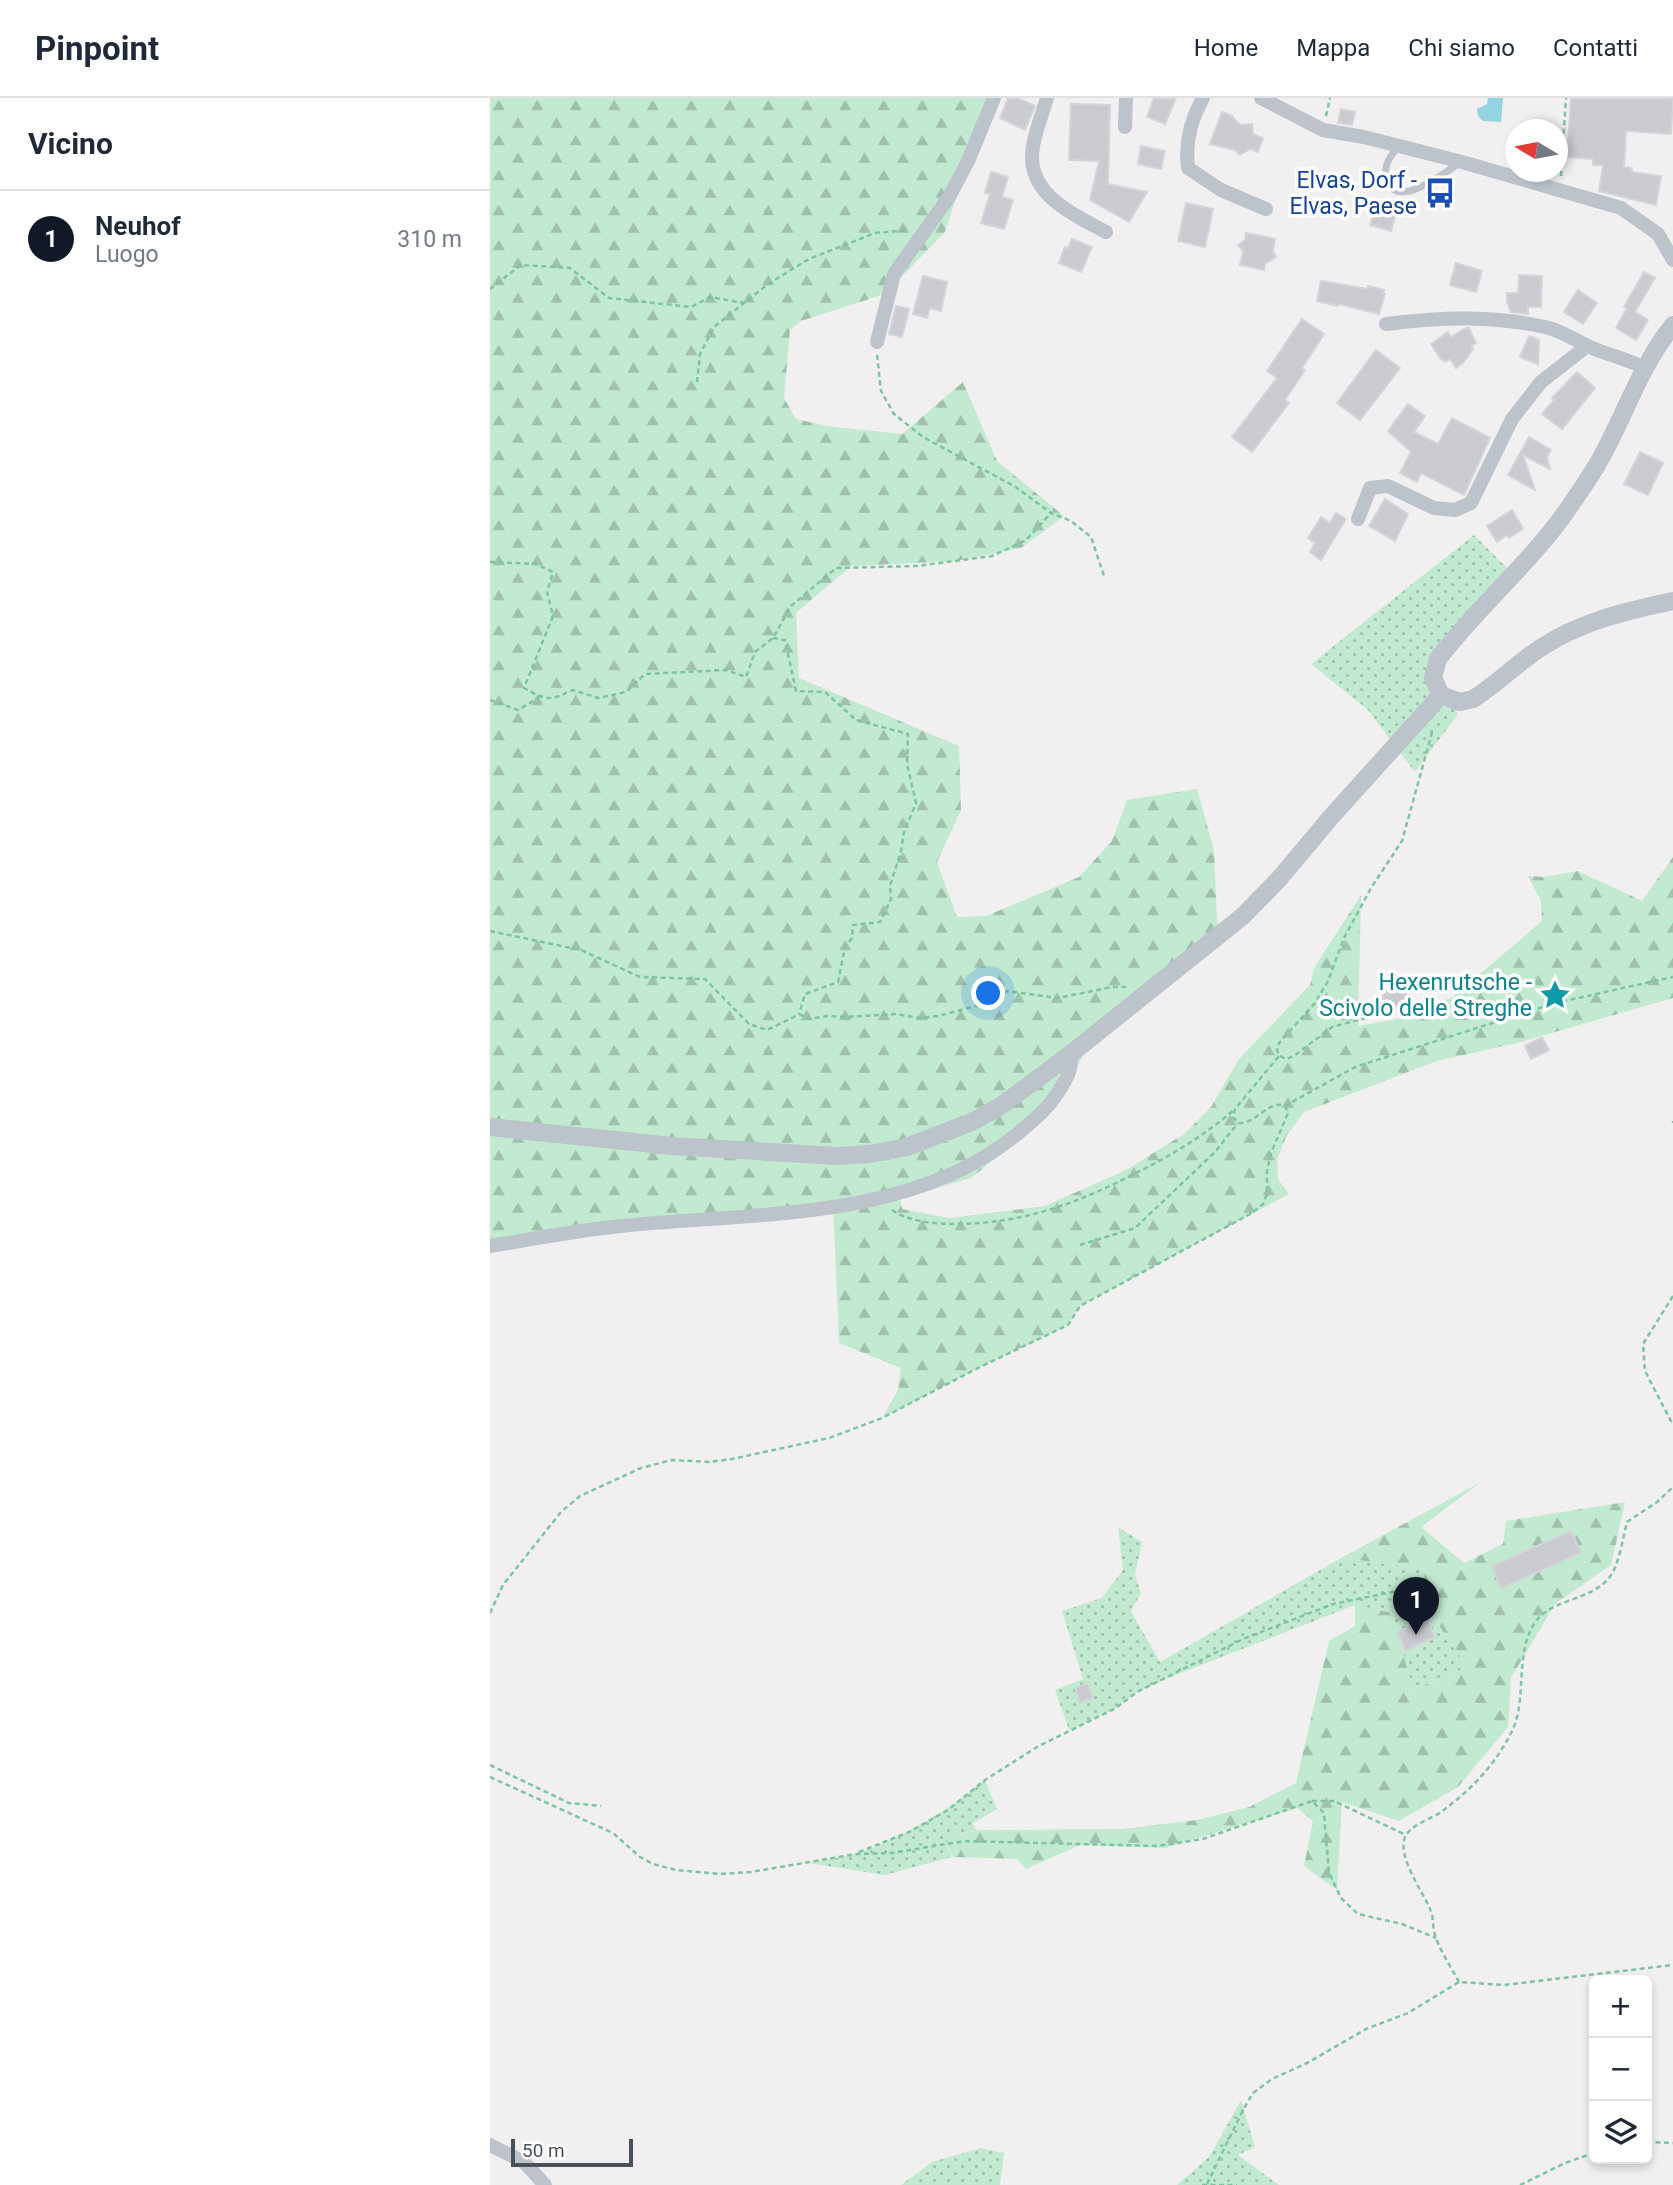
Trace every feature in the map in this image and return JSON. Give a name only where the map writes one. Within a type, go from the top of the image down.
[{"type":"street","points":[[877,342],[894,274],[949,197],[968,161],[994,98]]},
{"type":"street","points":[[1047,98],[1032,158],[1039,185],[1062,207],[1106,232]]},
{"type":"street","points":[[1125,127],[1126,98]]},
{"type":"street","points":[[1203,98],[1198,106],[1186,149],[1188,168],[1221,190],[1266,209]]},
{"type":"street","points":[[1261,98],[1323,130],[1462,162],[1621,208],[1658,234],[1673,260]]},
{"type":"street","points":[[1387,324],[1433,318],[1496,319],[1550,328],[1644,368]]},
{"type":"street","points":[[1673,325],[1644,368],[1601,457],[1569,507],[1532,555],[1438,659],[1433,678],[1441,695],[1460,702],[1473,699],[1541,648],[1581,625],[1623,611],[1673,601]]},
{"type":"street","points":[[1358,519],[1370,488],[1388,486],[1434,508],[1455,510],[1471,503],[1512,419],[1541,382],[1587,346]]},
{"type":"street","points":[[490,1127],[672,1146],[837,1156],[870,1154],[907,1147],[974,1121],[1002,1105],[1068,1056],[1243,916],[1279,879],[1441,695]]},
{"type":"street","points":[[490,1246],[620,1226],[820,1209],[889,1196],[931,1184],[965,1170],[1002,1146],[1041,1114],[1055,1097],[1071,1067],[1068,1056]]},
{"type":"street","points":[[490,2145],[524,2162],[545,2185]]},
{"type":"lane","points":[[1399,146],[1386,165],[1390,187],[1398,192],[1408,193],[1418,189],[1462,162]]},
{"type":"path","points":[[1560,190],[1566,98]]},
{"type":"path","points":[[697,382],[700,354],[714,327],[768,284],[809,259],[875,233],[926,228]]},
{"type":"path","points":[[490,289],[521,265],[570,268],[609,298],[691,307],[710,297],[744,303]]},
{"type":"path","points":[[877,342],[881,391],[894,414],[923,437],[1014,486],[1091,537],[1105,579]]},
{"type":"path","points":[[490,562],[536,564],[553,572],[547,592],[553,616],[524,688],[552,699],[573,690],[598,698],[626,692],[645,674],[726,670],[746,677],[755,652],[773,638],[792,606],[836,568],[917,566],[992,556],[1026,540],[1051,513]]},
{"type":"path","points":[[490,931],[581,950],[640,977],[705,979],[749,1024],[767,1030],[799,1014],[805,994],[838,982],[845,947],[852,938],[853,925],[880,922],[891,899],[890,886],[904,832],[916,803],[907,764],[908,734],[856,720],[825,692],[796,691],[785,640],[773,638]]},
{"type":"path","points":[[490,700],[518,710],[540,696]]},
{"type":"path","points":[[1279,1056],[1279,1043],[1315,1003],[1328,981],[1344,938],[1371,888],[1402,841],[1433,732],[1432,718],[1425,713]]},
{"type":"path","points":[[1080,1245],[1135,1228],[1215,1153],[1238,1123],[1250,1122],[1273,1106],[1285,1106],[1355,1067],[1555,1003],[1673,977]]},
{"type":"path","points":[[799,1014],[809,1019],[896,1014],[919,1018],[947,1014],[995,1001],[1007,991],[1058,998],[1112,987],[1150,989]]},
{"type":"path","points":[[1279,1056],[1286,1059],[1294,1056],[1332,1027],[1346,1021],[1370,1017]]},
{"type":"path","points":[[889,1196],[892,1212],[934,1224],[1012,1220],[1052,1211],[1103,1190],[1162,1160],[1210,1130],[1234,1109],[1279,1056]]},
{"type":"path","points":[[490,1613],[503,1586],[561,1512],[580,1496],[641,1468],[672,1460],[732,1460],[829,1438],[882,1418],[1068,1325],[1080,1306],[1252,1213],[1263,1204],[1267,1194],[1267,1171],[1271,1153],[1288,1113],[1285,1106]]},
{"type":"path","points":[[1234,1109],[1233,1116],[1238,1123]]},
{"type":"path","points":[[1673,1296],[1643,1344],[1645,1371],[1673,1425]]},
{"type":"path","points":[[1459,1982],[1436,1938],[1432,1912],[1406,1860],[1406,1835],[1417,1825],[1432,1819],[1452,1804],[1484,1774],[1501,1753],[1515,1726],[1526,1643],[1534,1623],[1550,1608],[1585,1596],[1610,1577],[1627,1522],[1657,1502],[1673,1487]]},
{"type":"path","points":[[856,1854],[909,1832],[948,1810],[985,1780],[1037,1747],[1116,1708],[1137,1692],[1243,1639],[1333,1604],[1397,1591]]},
{"type":"path","points":[[490,1765],[569,1803],[601,1806]]},
{"type":"path","points":[[490,1777],[613,1833],[640,1857],[653,1864],[677,1870],[720,1874],[751,1872],[856,1854],[892,1853],[964,1841],[1157,1846],[1203,1839],[1312,1801],[1334,1801],[1406,1835]]},
{"type":"path","points":[[1312,1801],[1324,1812],[1329,1873],[1341,1898],[1358,1914],[1402,1924],[1436,1938]]},
{"type":"path","points":[[1208,2184],[1242,2110],[1253,2093],[1272,2079],[1307,2063],[1366,2029],[1408,2013],[1459,1982],[1504,1985],[1673,1965]]},
{"type":"path","points":[[1652,2142],[1673,2143]]},
{"type":"path","points":[[1520,2185],[1564,2163],[1589,2155]]},
{"type":"path","points":[[1202,2185],[1237,2185]]},
{"type":"green space","points":[[490,98],[989,98],[945,232],[885,294],[801,321],[790,330],[784,398],[796,419],[827,426],[902,434],[963,382],[997,461],[1064,516],[1021,548],[956,561],[851,566],[796,613],[799,678],[959,746],[961,810],[937,862],[957,917],[986,916],[1079,877],[1112,841],[1127,800],[1197,789],[1214,850],[1217,919],[1221,943],[1084,1053],[1067,1089],[1043,1120],[971,1178],[900,1199],[902,1209],[949,1218],[1045,1206],[1126,1170],[1184,1134],[1211,1107],[1239,1059],[1310,985],[1314,968],[1361,895],[1358,1026],[1402,1018],[1453,997],[1542,921],[1541,901],[1528,876],[1544,877],[1578,871],[1642,901],[1673,857],[1673,998],[1517,1043],[1437,1061],[1304,1112],[1287,1135],[1277,1159],[1278,1179],[1289,1194],[1080,1306],[1068,1325],[882,1418],[898,1390],[901,1368],[839,1343],[833,1204],[490,1246]]},
{"type":"green space","points":[[1474,535],[1516,577],[1441,665],[1444,684],[1458,714],[1415,772],[1368,710],[1311,664]]},
{"type":"green space","points":[[1481,1482],[1421,1527],[1464,1563],[1503,1544],[1506,1521],[1625,1502],[1611,1565],[1555,1604],[1511,1678],[1508,1727],[1458,1787],[1399,1821],[1342,1802],[1337,1890],[1304,1866],[1313,1821],[1297,1808],[1165,1848],[1080,1845],[1026,1869],[1017,1859],[953,1857],[945,1839],[976,1830],[1122,1829],[1197,1820],[1249,1807],[1296,1783],[1329,1641],[1355,1626],[1355,1605],[1392,1613],[1413,1690],[1467,1667],[1420,1597],[1426,1569],[1341,1558]]},
{"type":"green space","points":[[1118,1527],[1142,1542],[1135,1575],[1141,1593],[1131,1611],[1160,1662],[1341,1558],[1426,1569],[1420,1597],[1467,1667],[1413,1690],[1392,1613],[1355,1605],[1173,1676],[1137,1692],[1116,1708],[1069,1730],[1055,1690],[1083,1679],[1062,1611],[1102,1598],[1123,1570]]},
{"type":"green space","points":[[985,1780],[997,1809],[973,1823],[976,1830],[945,1839],[952,1857],[885,1875],[809,1863],[851,1855],[892,1839],[940,1813]]},
{"type":"green space","points":[[1241,2100],[1255,2147],[1238,2155],[1279,2185],[1177,2185],[1209,2157]]},
{"type":"green space","points":[[981,2148],[1004,2153],[1000,2185],[901,2185],[932,2162]]},
{"type":"water","points":[[1488,98],[1503,98],[1501,122],[1483,121],[1478,116],[1477,109],[1487,104]]},
{"type":"building","points":[[1008,98],[1017,98],[1035,106],[1025,130],[1000,118]]},
{"type":"building","points":[[1154,98],[1176,98],[1165,124],[1147,117]]},
{"type":"building","points":[[1571,98],[1673,98],[1671,134],[1626,131],[1624,167],[1632,168],[1631,172],[1661,176],[1656,205],[1599,191],[1603,165],[1593,165],[1593,159],[1568,157]]},
{"type":"building","points":[[1071,104],[1110,105],[1108,184],[1147,192],[1129,222],[1090,200],[1099,161],[1069,160]]},
{"type":"building","points":[[1341,109],[1355,112],[1352,125],[1338,123]]},
{"type":"building","points":[[1222,112],[1232,116],[1240,125],[1252,124],[1253,134],[1263,138],[1258,152],[1250,149],[1240,155],[1235,150],[1210,144]]},
{"type":"building","points":[[1141,146],[1165,151],[1161,169],[1138,164]]},
{"type":"building","points":[[991,172],[1008,177],[1002,197],[1013,200],[1004,229],[981,223],[990,194],[985,193]]},
{"type":"building","points":[[1186,203],[1213,209],[1205,247],[1178,241]]},
{"type":"building","points":[[1377,204],[1397,210],[1391,231],[1370,225]]},
{"type":"building","points":[[1246,233],[1275,239],[1273,251],[1276,257],[1265,264],[1264,270],[1240,265],[1243,251],[1238,245],[1245,240]]},
{"type":"building","points":[[1072,239],[1092,247],[1081,272],[1059,263],[1065,247],[1068,248]]},
{"type":"building","points":[[1456,263],[1482,271],[1476,292],[1450,285]]},
{"type":"building","points":[[1644,272],[1655,278],[1635,312],[1648,320],[1636,340],[1616,328],[1627,308],[1624,307]]},
{"type":"building","points":[[1519,275],[1542,276],[1541,307],[1528,307],[1528,314],[1511,312],[1507,302],[1507,293],[1518,293]]},
{"type":"building","points":[[923,276],[947,282],[941,311],[930,308],[927,318],[913,314]]},
{"type":"building","points":[[1321,281],[1384,290],[1379,314],[1317,301]]},
{"type":"building","points":[[1578,290],[1597,303],[1583,324],[1564,312]]},
{"type":"building","points":[[896,306],[909,309],[902,337],[889,334]]},
{"type":"building","points":[[1302,319],[1324,334],[1285,400],[1289,403],[1252,452],[1232,437],[1277,378],[1267,371]]},
{"type":"building","points":[[1469,328],[1476,343],[1471,346],[1473,349],[1463,363],[1456,368],[1450,359],[1445,362],[1441,359],[1431,344],[1448,332],[1451,337]]},
{"type":"building","points":[[1529,336],[1539,340],[1538,364],[1520,357]]},
{"type":"building","points":[[1376,350],[1400,368],[1360,420],[1337,403]]},
{"type":"building","points":[[1577,372],[1595,388],[1562,429],[1542,414],[1554,400],[1552,398]]},
{"type":"building","points":[[1408,404],[1425,416],[1414,432],[1438,444],[1452,418],[1490,438],[1464,495],[1421,473],[1417,482],[1400,473],[1411,452],[1388,431]]},
{"type":"building","points":[[1529,437],[1551,450],[1547,457],[1550,469],[1523,455],[1535,490],[1508,475]]},
{"type":"building","points":[[1640,452],[1663,463],[1648,495],[1624,484]]},
{"type":"building","points":[[1385,499],[1408,514],[1395,541],[1369,526]]},
{"type":"building","points":[[1512,510],[1523,529],[1497,542],[1487,526]]},
{"type":"building","points":[[1336,513],[1346,519],[1321,560],[1310,552],[1315,543],[1308,538],[1321,517],[1330,523]]},
{"type":"building","points":[[1398,979],[1412,991],[1396,1010],[1381,998]]},
{"type":"building","points":[[1542,1037],[1549,1050],[1531,1059],[1525,1046]]},
{"type":"building","points":[[1571,1531],[1581,1553],[1501,1588],[1492,1566]]},
{"type":"building","points":[[1427,1618],[1435,1637],[1406,1651],[1397,1632]]},
{"type":"building","points":[[1088,1683],[1093,1698],[1080,1703],[1075,1688]]},
{"type":"place","name":"Elvas, Dorf - Elvas, Paese","points":[[1440,193]]},
{"type":"place","name":"Hexenrutsche - Scivolo delle Streghe","points":[[1555,995]]},
{"type":"place","name":"Neuhof","points":[[1416,1635]]}]
